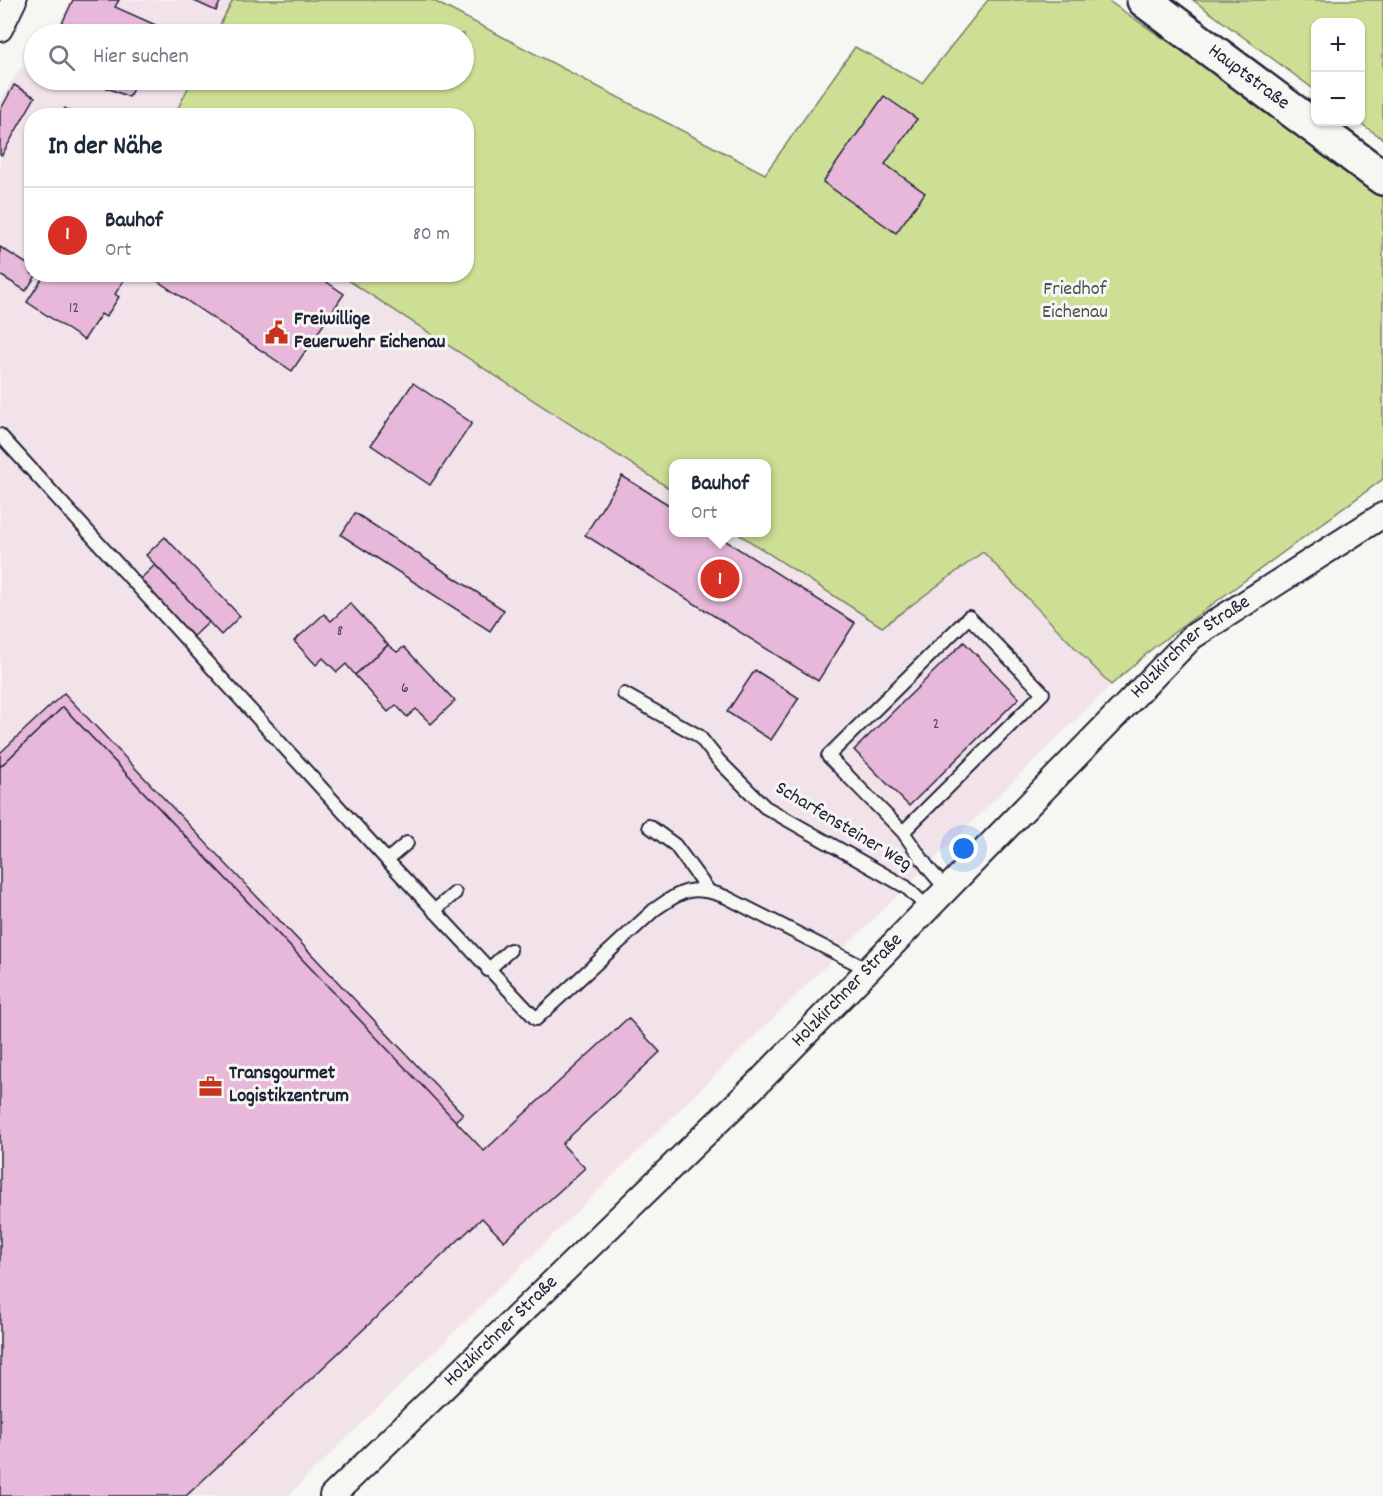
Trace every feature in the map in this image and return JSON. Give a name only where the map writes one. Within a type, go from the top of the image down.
[{"type":"main road","name":"Hauptstraße","points":[[1144,0],[1383,178]]},
{"type":"street","points":[[0,29],[14,0]]},
{"type":"street","name":"Holzkirchner Straße","points":[[332,1496],[759,1082],[1192,636],[1383,515]]},
{"type":"lane","points":[[0,435],[387,860],[536,1019],[654,910],[672,897],[689,890],[708,890],[726,897],[867,969]]},
{"type":"lane","points":[[903,832],[1043,693],[969,617],[828,756],[903,832],[947,890]]},
{"type":"lane","name":"Scharfensteiner Weg","points":[[624,694],[699,736],[719,761],[765,807],[906,887],[928,908]]},
{"type":"lane","points":[[649,826],[675,845],[708,890]]},
{"type":"lane","points":[[387,860],[407,843]]},
{"type":"lane","points":[[434,911],[455,893]]},
{"type":"lane","points":[[488,970],[510,950]]},
{"type":"shaded area","points":[[71,0],[233,0],[220,24],[59,24]]},
{"type":"shaded area","points":[[21,67],[24,69],[24,90],[187,90],[178,108],[24,108],[24,282],[351,282],[669,488],[669,537],[743,537],[882,627],[983,552],[1111,685],[288,1496],[0,1496],[0,100]]},
{"type":"green space","name":"Friedhof Eichenau","points":[[233,0],[432,0],[765,174],[855,47],[922,83],[988,0],[1107,0],[1283,120],[1383,197],[1383,479],[1153,648],[1111,685],[983,552],[882,627],[743,537],[771,537],[771,459],[669,459],[669,488],[351,282],[474,282],[474,108],[178,108],[187,90],[474,90],[474,24],[220,24]]},
{"type":"green space","points":[[1193,0],[1383,0],[1383,139],[1365,126],[1365,18],[1311,18],[1311,87]]},
{"type":"building","points":[[73,0],[119,0],[115,7],[153,24],[62,24]]},
{"type":"building","points":[[192,0],[221,0],[216,11]]},
{"type":"building","points":[[14,85],[35,97],[29,108],[24,108],[24,116],[2,155],[0,154],[0,111]]},
{"type":"building","points":[[112,90],[132,90],[129,97]]},
{"type":"building","points":[[884,96],[917,119],[885,164],[925,193],[896,233],[823,182]]},
{"type":"building","points":[[0,247],[24,262],[24,282],[32,282],[26,291],[0,275]]},
{"type":"building","points":[[40,282],[123,282],[115,294],[119,297],[106,317],[101,314],[84,340],[27,302]]},
{"type":"building","name":"Freiwillige Feuerwehr Eichenau","points":[[159,282],[327,282],[344,294],[292,371]]},
{"type":"building","points":[[413,383],[472,423],[430,485],[371,445]]},
{"type":"building","points":[[622,476],[669,505],[669,537],[720,537],[855,623],[818,681],[585,535]]},
{"type":"building","points":[[355,513],[504,610],[490,631],[341,535]]},
{"type":"building","points":[[165,537],[240,616],[221,635],[146,555]]},
{"type":"building","points":[[155,565],[209,622],[192,638],[138,581]]},
{"type":"building","points":[[350,603],[388,645],[355,675],[346,664],[337,672],[323,658],[316,665],[294,641],[324,614],[331,621]]},
{"type":"building","points":[[964,642],[1019,698],[909,806],[854,750]]},
{"type":"building","points":[[388,645],[397,652],[404,647],[455,701],[431,724],[416,709],[407,717],[396,705],[388,712],[355,675]]},
{"type":"building","points":[[755,670],[799,698],[771,740],[727,712]]},
{"type":"building","points":[[64,693],[463,1114],[455,1121],[63,707],[0,767],[0,753]]},
{"type":"building","name":"Transgourmet Logistikzentrum","points":[[63,707],[484,1151],[628,1018],[660,1052],[562,1144],[585,1168],[504,1241],[482,1218],[186,1496],[0,1496],[0,767]]},
{"type":"place","name":"Freiwillige Feuerwehr Eichenau","points":[[276,332]]},
{"type":"place","name":"Bauhof","points":[[720,579]]},
{"type":"place","name":"Transgourmet Logistikzentrum","points":[[211,1086]]}]
